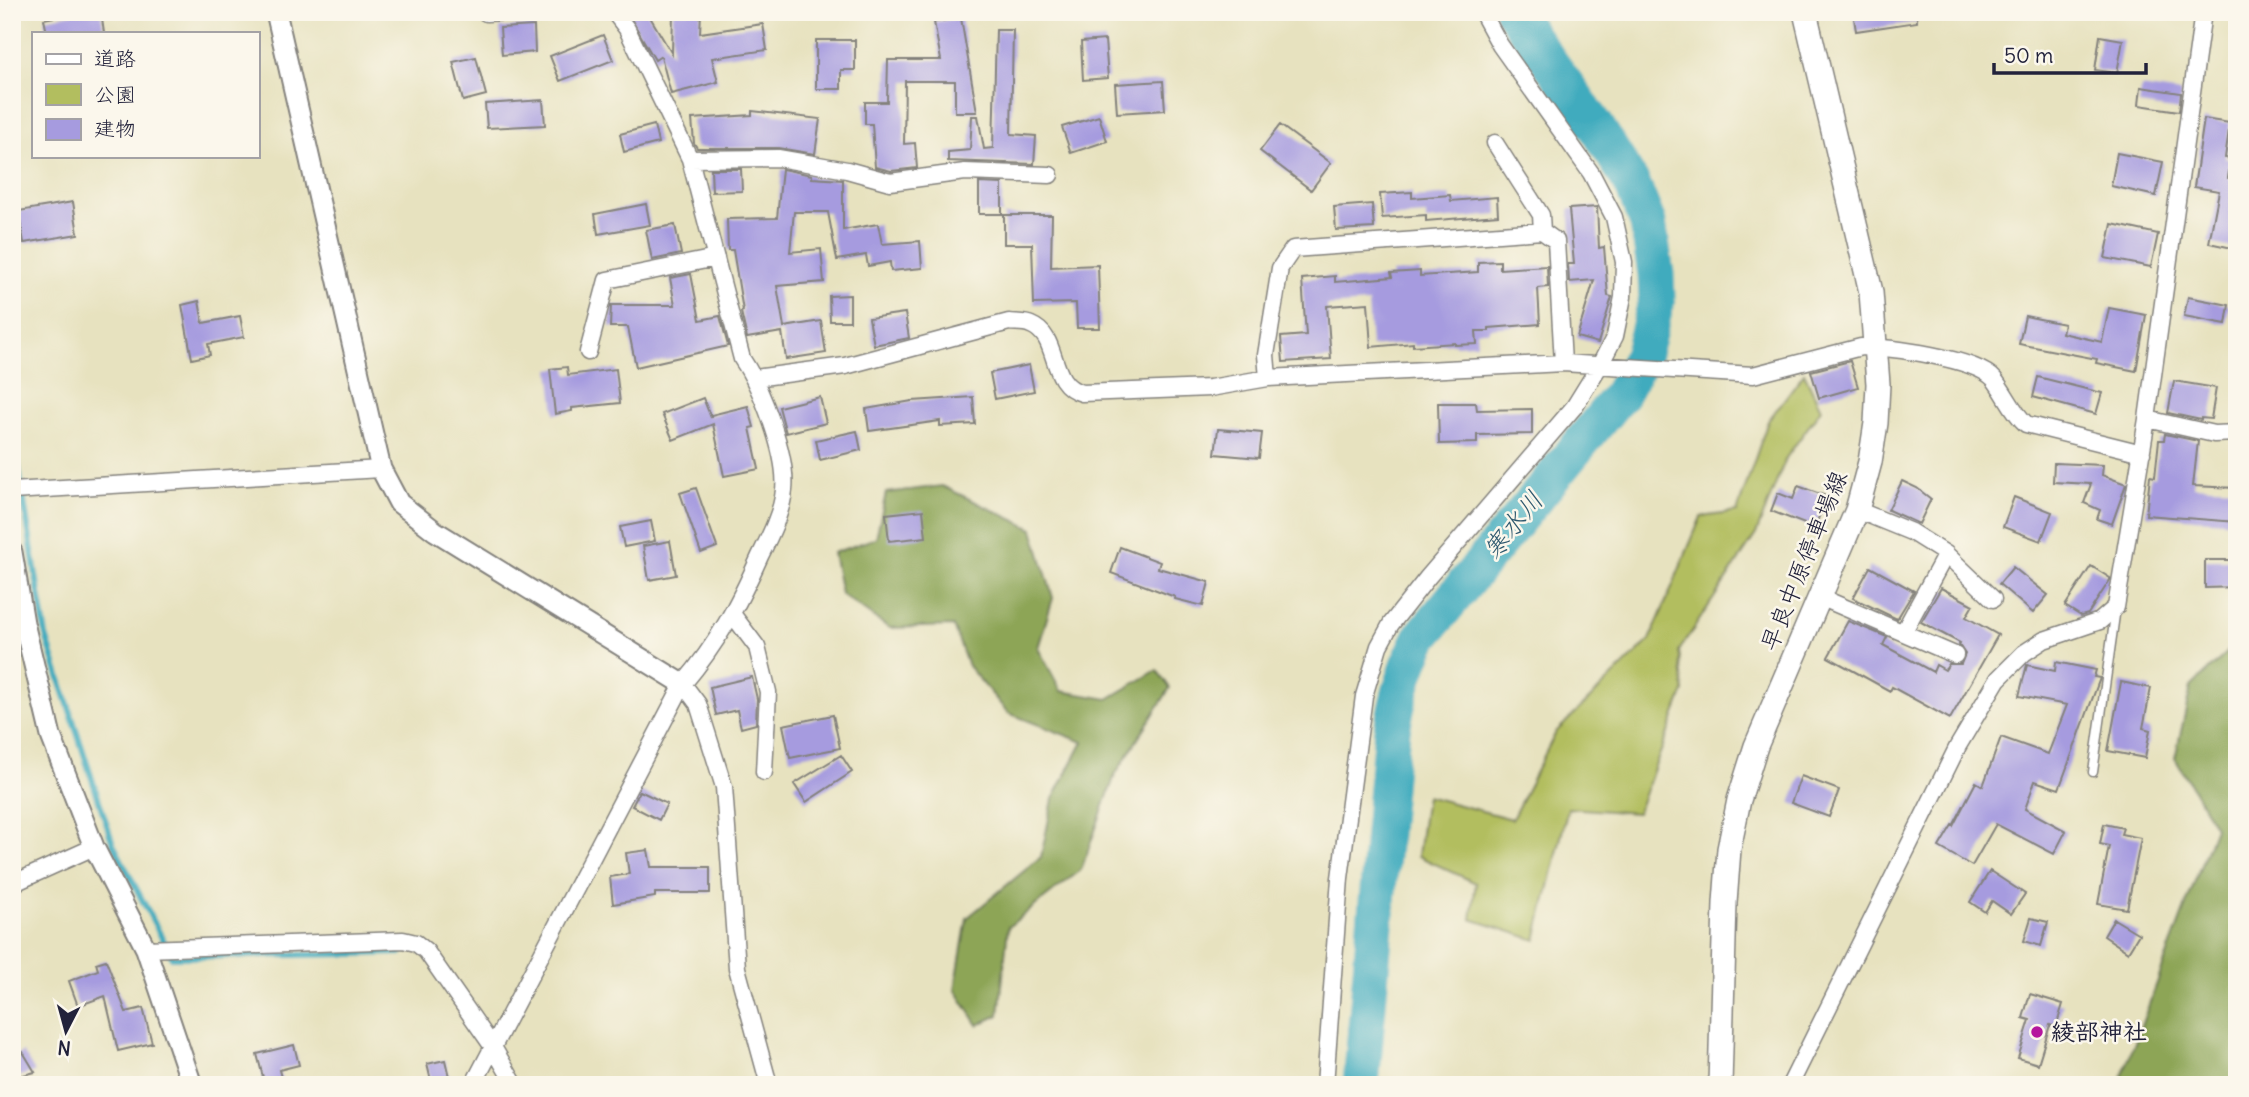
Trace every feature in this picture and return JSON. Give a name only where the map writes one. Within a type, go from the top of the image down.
[{"type":"main road","name":"早良中原停車場線","points":[[1720,1085],[1726,890],[1729,849],[1739,800],[1756,746],[1857,510],[1870,462],[1876,424],[1877,347],[1871,292],[1805,12]]},
{"type":"street","points":[[276,12],[382,469],[399,503],[435,531],[683,684],[698,704],[724,787],[737,968],[769,1085]]},
{"type":"street","points":[[486,13],[504,12]]},
{"type":"street","points":[[473,1085],[683,684],[705,659],[733,615],[766,543],[784,491],[785,472],[779,449],[755,378],[742,359],[690,159],[627,29],[614,12]]},
{"type":"street","points":[[1325,1085],[1340,878],[1364,696],[1378,646],[1391,624],[1428,578],[1574,407],[1615,336],[1623,297],[1624,262],[1614,217],[1591,173],[1500,45],[1482,12]]},
{"type":"street","points":[[1790,1085],[1958,746],[1998,679],[2024,653],[2045,640],[2100,621],[2116,607],[2147,419],[2203,12]]},
{"type":"street","points":[[1495,143],[1541,215],[1542,231]]},
{"type":"street","points":[[690,159],[778,158],[847,170],[890,182],[965,172],[1050,175]]},
{"type":"street","points":[[1268,378],[1266,355],[1280,268],[1293,249],[1542,231],[1556,242],[1563,363]]},
{"type":"street","points":[[588,352],[607,280],[716,258]]},
{"type":"street","points":[[755,378],[845,366],[1009,322],[1032,325],[1046,338],[1063,382],[1071,391],[1082,393],[1210,388],[1268,378],[1563,363],[1753,375],[1861,347],[1877,347],[1902,349],[1978,367],[1993,379],[2015,413],[2026,424],[2142,453]]},
{"type":"street","points":[[2147,419],[2214,434],[2237,433]]},
{"type":"street","points":[[12,491],[382,469]]},
{"type":"street","points":[[1857,510],[1911,532],[1946,554],[1993,599]]},
{"type":"street","points":[[12,552],[24,623],[51,736],[94,847],[146,949],[192,1085]]},
{"type":"street","points":[[1905,631],[1946,554]]},
{"type":"street","points":[[1820,597],[1905,631],[1955,655]]},
{"type":"street","points":[[733,615],[757,647],[768,692],[764,772]]},
{"type":"street","points":[[12,884],[94,847]]},
{"type":"street","points":[[146,949],[391,940],[416,943],[426,951],[515,1085]]},
{"type":"lane","points":[[2093,772],[2116,607]]},
{"type":"green space","points":[[1804,373],[1821,409],[1786,458],[1756,534],[1679,651],[1684,691],[1637,813],[1568,808],[1536,940],[1471,919],[1476,883],[1418,856],[1426,796],[1512,819],[1556,732],[1650,640],[1701,517],[1737,512],[1768,421]]},
{"type":"green space","points":[[942,486],[1033,529],[1053,598],[1038,648],[1061,691],[1108,699],[1157,670],[1170,688],[1115,775],[1081,870],[1008,927],[999,1015],[978,1025],[955,989],[967,918],[1041,857],[1053,799],[1083,742],[1008,713],[968,666],[953,626],[889,628],[841,594],[833,553],[876,538],[886,493]]},
{"type":"green space","points":[[2237,643],[2237,1085],[2119,1085],[2215,827],[2175,758],[2191,687]]},
{"type":"building","points":[[80,12],[101,12],[104,32],[47,32],[44,19]]},
{"type":"building","points":[[627,12],[647,12],[672,54],[673,12],[701,12],[700,33],[763,24],[767,50],[712,58],[718,82],[671,94],[661,56],[655,60]]},
{"type":"building","points":[[1853,12],[1917,12],[1917,22],[1856,31]]},
{"type":"building","points":[[961,18],[977,112],[955,112],[955,81],[905,81],[904,144],[915,143],[917,168],[891,171],[875,167],[872,124],[865,124],[865,102],[887,102],[888,60],[941,60],[934,22]]},
{"type":"building","points":[[534,26],[535,52],[502,55],[500,28]]},
{"type":"building","points":[[996,30],[1013,30],[1011,134],[1036,136],[1034,164],[948,161],[948,152],[970,150],[972,116],[978,116],[984,149],[993,148]]},
{"type":"building","points":[[603,35],[613,60],[560,81],[550,56]]},
{"type":"building","points":[[2100,36],[2123,40],[2117,73],[2095,70]]},
{"type":"building","points":[[816,40],[855,40],[855,70],[841,70],[841,89],[816,89]]},
{"type":"building","points":[[1105,40],[1108,78],[1083,80],[1081,42]]},
{"type":"building","points":[[476,57],[486,95],[463,101],[453,62]]},
{"type":"building","points":[[1163,81],[1165,110],[1117,113],[1115,84]]},
{"type":"building","points":[[2141,87],[2181,93],[2179,111],[2139,105]]},
{"type":"building","points":[[543,100],[545,125],[487,128],[485,104]]},
{"type":"building","points":[[752,111],[820,119],[815,154],[778,148],[697,148],[694,143],[692,119],[752,115]]},
{"type":"building","points":[[1099,116],[1107,141],[1071,153],[1062,127]]},
{"type":"building","points":[[2204,119],[2230,123],[2225,158],[2231,159],[2228,178],[2237,180],[2237,249],[2209,243],[2219,191],[2194,187]]},
{"type":"building","points":[[654,125],[658,143],[624,152],[620,134]]},
{"type":"building","points":[[1280,125],[1331,163],[1311,190],[1260,151]]},
{"type":"building","points":[[2117,153],[2163,162],[2156,196],[2111,186]]},
{"type":"building","points":[[711,169],[741,169],[742,191],[712,192]]},
{"type":"building","points":[[782,169],[812,175],[812,178],[843,180],[843,230],[878,224],[882,244],[920,241],[922,268],[891,271],[890,262],[868,266],[866,255],[837,260],[828,212],[794,212],[790,252],[821,249],[824,282],[777,286],[784,327],[821,321],[826,353],[786,359],[782,332],[747,338],[733,250],[728,250],[727,219],[777,218]]},
{"type":"building","points":[[979,183],[1002,184],[1002,214],[979,214]]},
{"type":"building","points":[[1412,192],[1412,198],[1450,195],[1451,201],[1497,197],[1498,215],[1426,221],[1426,215],[1382,218],[1380,194]]},
{"type":"building","points":[[73,202],[78,234],[24,243],[19,211]]},
{"type":"building","points":[[646,204],[650,225],[598,234],[595,214]]},
{"type":"building","points":[[1372,204],[1374,228],[1336,230],[1334,207]]},
{"type":"building","points":[[1597,207],[1599,248],[1604,247],[1608,296],[1612,297],[1598,343],[1577,337],[1594,280],[1569,282],[1568,264],[1574,264],[1569,209]]},
{"type":"building","points":[[1004,215],[1052,215],[1051,267],[1098,265],[1100,328],[1077,328],[1076,303],[1034,304],[1032,244],[1004,244]]},
{"type":"building","points":[[2112,224],[2158,234],[2151,267],[2105,258]]},
{"type":"building","points":[[675,225],[681,254],[652,260],[646,230]]},
{"type":"building","points":[[1500,261],[1500,269],[1547,266],[1548,287],[1538,288],[1540,324],[1476,331],[1477,344],[1413,346],[1413,343],[1371,347],[1368,303],[1327,306],[1331,359],[1283,362],[1281,337],[1306,335],[1302,279],[1335,276],[1335,282],[1392,277],[1391,273],[1420,271],[1420,276],[1478,272],[1478,262]]},
{"type":"building","points":[[691,274],[700,320],[720,316],[728,346],[636,367],[628,327],[610,327],[611,305],[675,305],[670,278]]},
{"type":"building","points":[[850,295],[850,321],[830,321],[829,296]]},
{"type":"building","points":[[2188,297],[2229,305],[2226,324],[2184,316]]},
{"type":"building","points":[[199,301],[203,323],[240,316],[244,337],[208,344],[210,355],[192,359],[182,305]]},
{"type":"building","points":[[2109,308],[2146,315],[2136,371],[2096,363],[2097,359],[2019,344],[2025,316],[2064,324],[2062,333],[2102,342]]},
{"type":"building","points":[[905,313],[909,338],[874,345],[869,318]]},
{"type":"building","points":[[1850,361],[1858,387],[1819,398],[1811,371]]},
{"type":"building","points":[[1029,365],[1034,391],[995,399],[990,373]]},
{"type":"building","points":[[567,367],[568,375],[616,369],[620,403],[572,408],[572,411],[555,414],[550,369]]},
{"type":"building","points":[[2038,377],[2102,393],[2096,414],[2033,397]]},
{"type":"building","points":[[2174,381],[2216,388],[2211,419],[2201,420],[2168,413]]},
{"type":"building","points":[[820,397],[826,423],[786,433],[779,407]]},
{"type":"building","points":[[973,397],[975,424],[940,426],[940,421],[869,431],[866,409],[912,401]]},
{"type":"building","points":[[703,398],[711,418],[711,415],[748,406],[754,427],[750,428],[759,469],[724,476],[713,424],[673,440],[662,414]]},
{"type":"building","points":[[1438,403],[1476,403],[1477,410],[1532,409],[1532,434],[1477,435],[1477,443],[1439,444]]},
{"type":"building","points":[[1218,429],[1262,433],[1259,458],[1215,454]]},
{"type":"building","points":[[857,431],[861,450],[820,460],[816,440]]},
{"type":"building","points":[[2165,434],[2198,441],[2193,486],[2237,488],[2237,522],[2146,515],[2150,476],[2155,477],[2159,440],[2164,440]]},
{"type":"building","points":[[2054,463],[2103,465],[2102,475],[2126,484],[2112,524],[2097,519],[2100,510],[2084,503],[2091,484],[2053,482]]},
{"type":"building","points":[[1902,481],[1931,499],[1919,524],[1888,510]]},
{"type":"building","points":[[1798,486],[1826,496],[1815,528],[1771,511],[1778,493],[1793,499]]},
{"type":"building","points":[[696,488],[717,547],[701,553],[680,493]]},
{"type":"building","points":[[2014,497],[2052,512],[2041,541],[2003,527]]},
{"type":"building","points":[[923,510],[926,537],[889,541],[886,514]]},
{"type":"building","points":[[651,521],[655,541],[624,547],[620,527]]},
{"type":"building","points":[[670,541],[676,575],[649,580],[643,546]]},
{"type":"building","points":[[1120,547],[1160,562],[1158,568],[1209,582],[1203,606],[1175,599],[1111,573]]},
{"type":"building","points":[[2205,560],[2237,560],[2237,587],[2205,588]]},
{"type":"building","points":[[2091,566],[2110,580],[2088,614],[2081,616],[2065,606]]},
{"type":"building","points":[[1870,567],[1914,591],[1897,619],[1853,598]]},
{"type":"building","points":[[2013,567],[2048,595],[2033,613],[1999,584]]},
{"type":"building","points":[[1941,588],[1973,605],[1966,617],[1998,635],[1950,719],[1892,687],[1890,691],[1828,657],[1848,621],[1887,637],[1883,645],[1933,672],[1936,665],[1945,670],[1949,664],[1961,664],[1965,654],[1960,643],[1921,622]]},
{"type":"building","points":[[2056,662],[2096,670],[2094,677],[2100,678],[2059,789],[2035,781],[2025,809],[2066,831],[2054,854],[1996,824],[1972,866],[1939,847],[1976,782],[1983,786],[2001,737],[2048,754],[2067,705],[2019,696],[2027,665],[2055,671]]},
{"type":"building","points":[[752,677],[757,699],[756,724],[741,728],[737,710],[716,715],[710,687]]},
{"type":"building","points":[[2121,682],[2151,688],[2143,728],[2150,730],[2145,758],[2108,751]]},
{"type":"building","points":[[833,715],[840,748],[790,758],[783,725]]},
{"type":"building","points":[[841,755],[852,772],[806,802],[794,784]]},
{"type":"building","points":[[1801,776],[1839,790],[1829,817],[1791,803]]},
{"type":"building","points":[[640,791],[667,804],[659,820],[632,806]]},
{"type":"building","points":[[2104,824],[2123,828],[2121,834],[2141,838],[2127,909],[2098,904],[2109,846],[2100,844]]},
{"type":"building","points":[[648,850],[651,867],[710,867],[710,893],[655,893],[655,897],[613,904],[610,877],[629,874],[626,853]]},
{"type":"building","points":[[1990,871],[2025,894],[2011,914],[1992,901],[1985,912],[1970,902]]},
{"type":"building","points":[[2031,918],[2048,922],[2041,946],[2024,941]]},
{"type":"building","points":[[2114,919],[2139,934],[2128,952],[2104,936]]},
{"type":"building","points":[[106,960],[126,1012],[143,1008],[152,1043],[118,1051],[105,996],[78,1006],[69,981],[98,970],[96,963]]},
{"type":"building","name":"綾部神社","points":[[2030,994],[2063,1004],[2056,1027],[2050,1025],[2038,1064],[2018,1058],[2030,1020],[2023,1018]]},
{"type":"building","points":[[294,1045],[299,1065],[279,1070],[283,1085],[265,1085],[257,1054]]},
{"type":"building","points":[[23,1052],[35,1072],[12,1078],[12,1058]]},
{"type":"building","points":[[445,1060],[451,1085],[432,1085],[427,1064]]},
{"type":"waterway","name":"寒水川","points":[[1361,1085],[1392,730],[1407,670],[1422,636],[1621,394],[1642,356],[1657,299],[1648,223],[1632,184],[1596,126],[1513,12]]},
{"type":"waterway","points":[[12,429],[46,636],[113,844],[172,957],[400,953]]},
{"type":"place","name":"綾部神社","points":[[2037,1032]]}]
